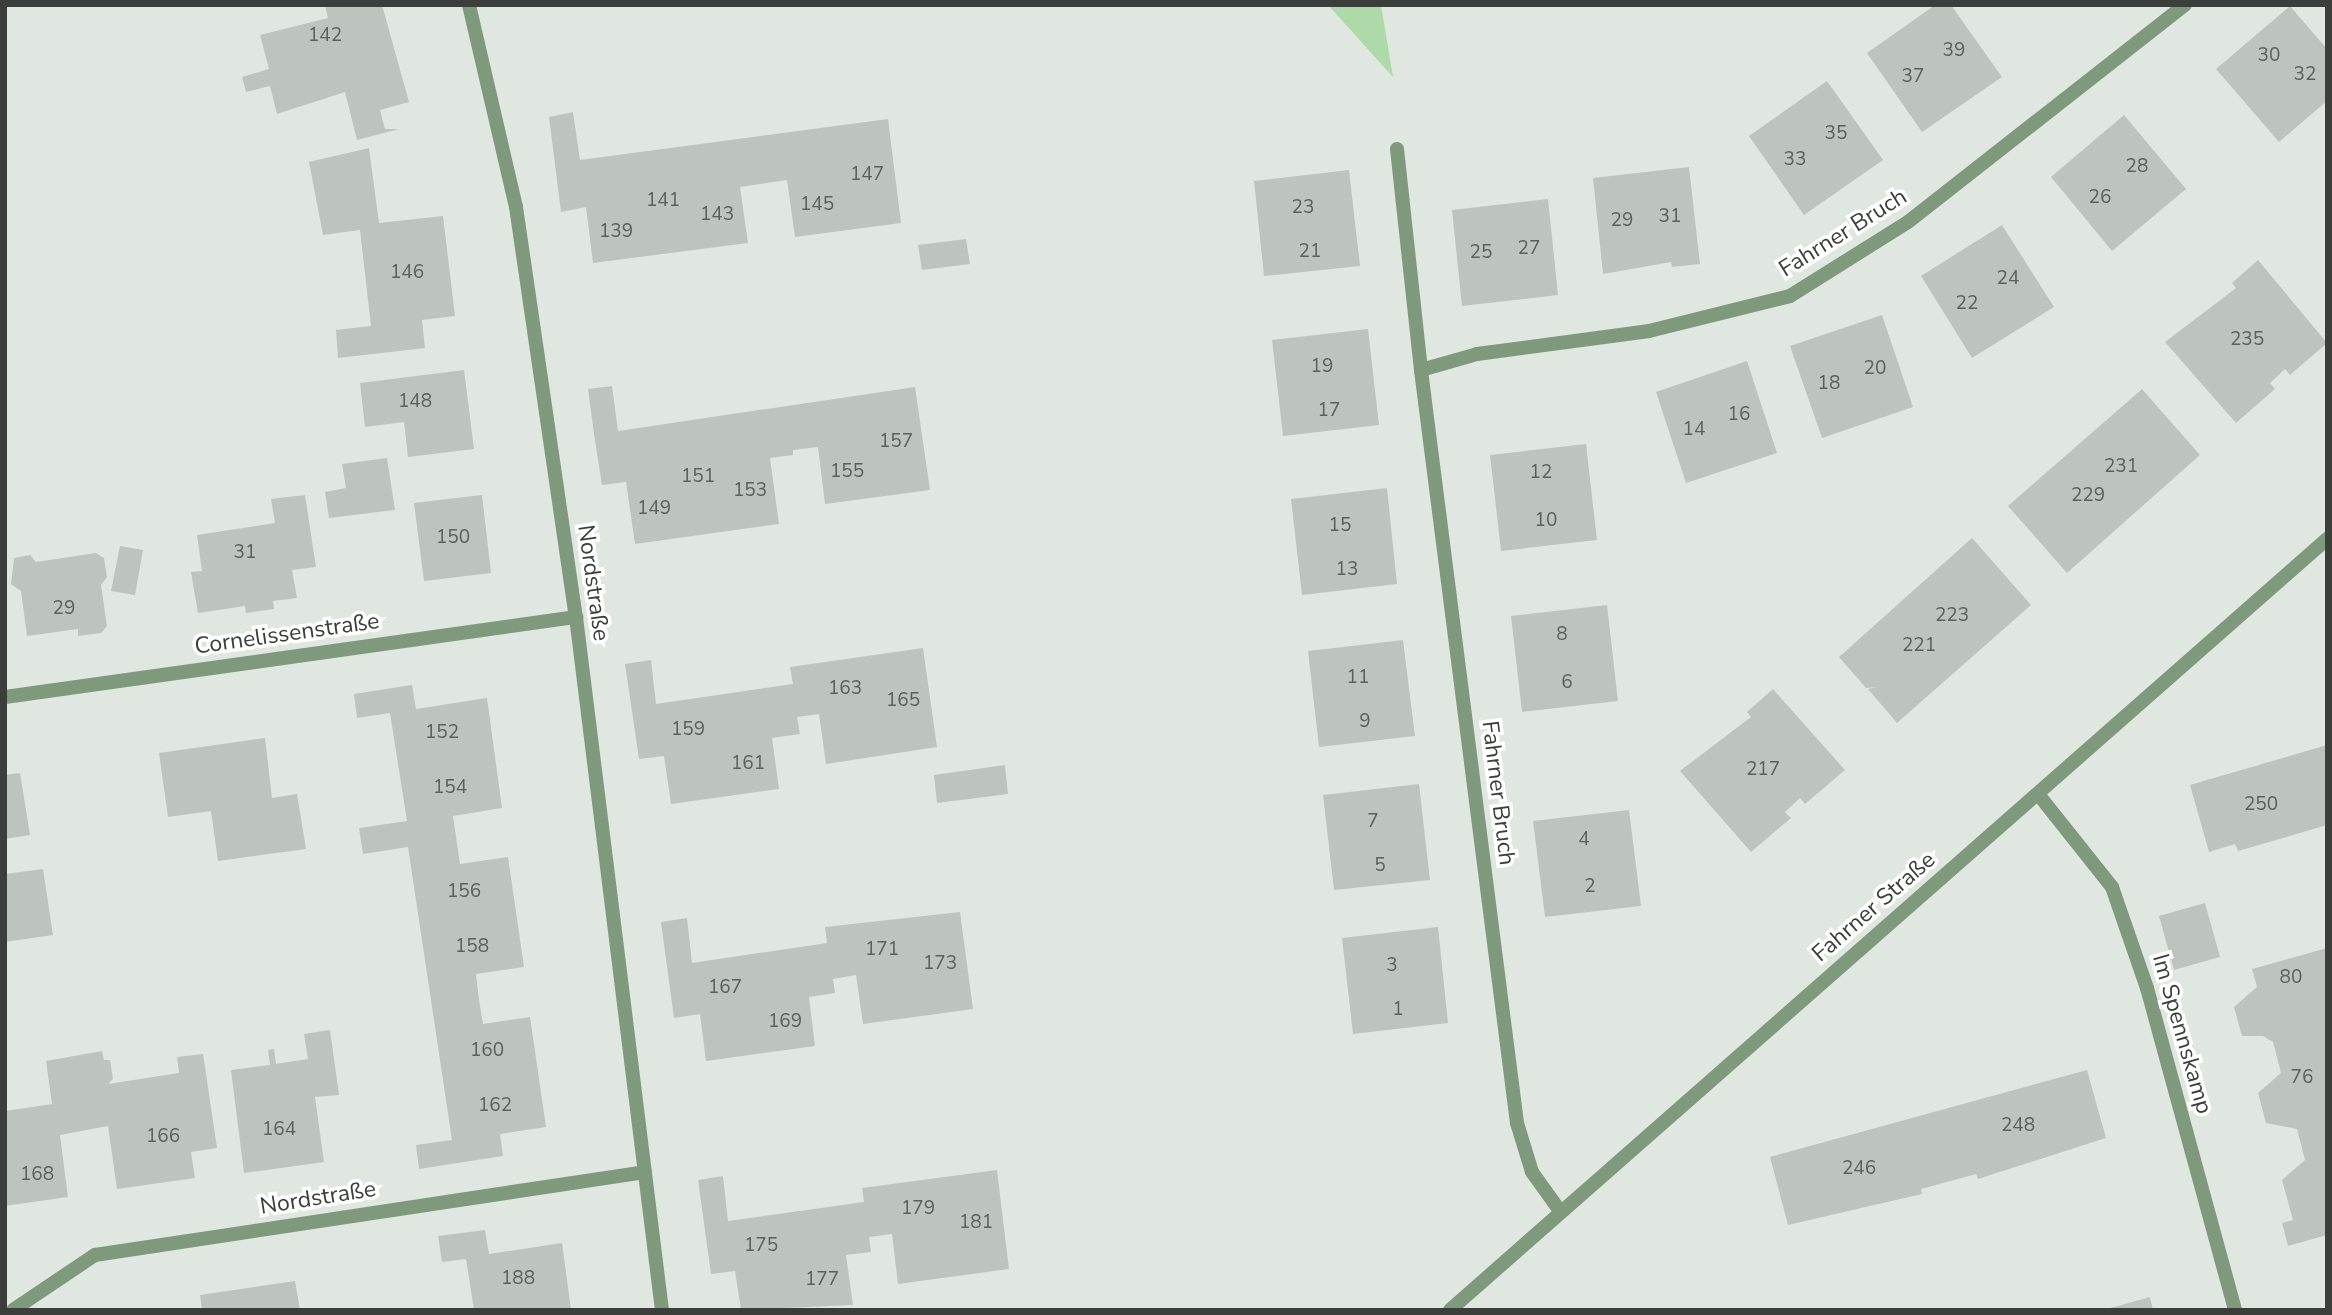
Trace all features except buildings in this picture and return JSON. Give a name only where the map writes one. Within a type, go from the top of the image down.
[{"type":"street","name":"Nordstraße","points":[[468,5],[516,207],[576,617],[662,1310]]},
{"type":"street","name":"Fahrner Bruch","points":[[1421,370],[1476,354],[1649,331],[1790,296],[1908,222],[2185,5]]},
{"type":"street","name":"Fahrner Bruch","points":[[1397,149],[1421,370],[1517,1123],[1532,1172],[1560,1211]]},
{"type":"street","name":"Fahrner Straße","points":[[1450,1310],[2327,539]]},
{"type":"street","name":"Cornelissenstraße","points":[[5,697],[576,617]]},
{"type":"street","name":"Im Spennskamp","points":[[2038,794],[2112,887],[2147,988],[2235,1310]]},
{"type":"street","name":"Nordstraße","points":[[13,1310],[95,1255],[645,1172]]},
{"type":"green space","points":[[1328,5],[1381,5],[1393,77]]}]
